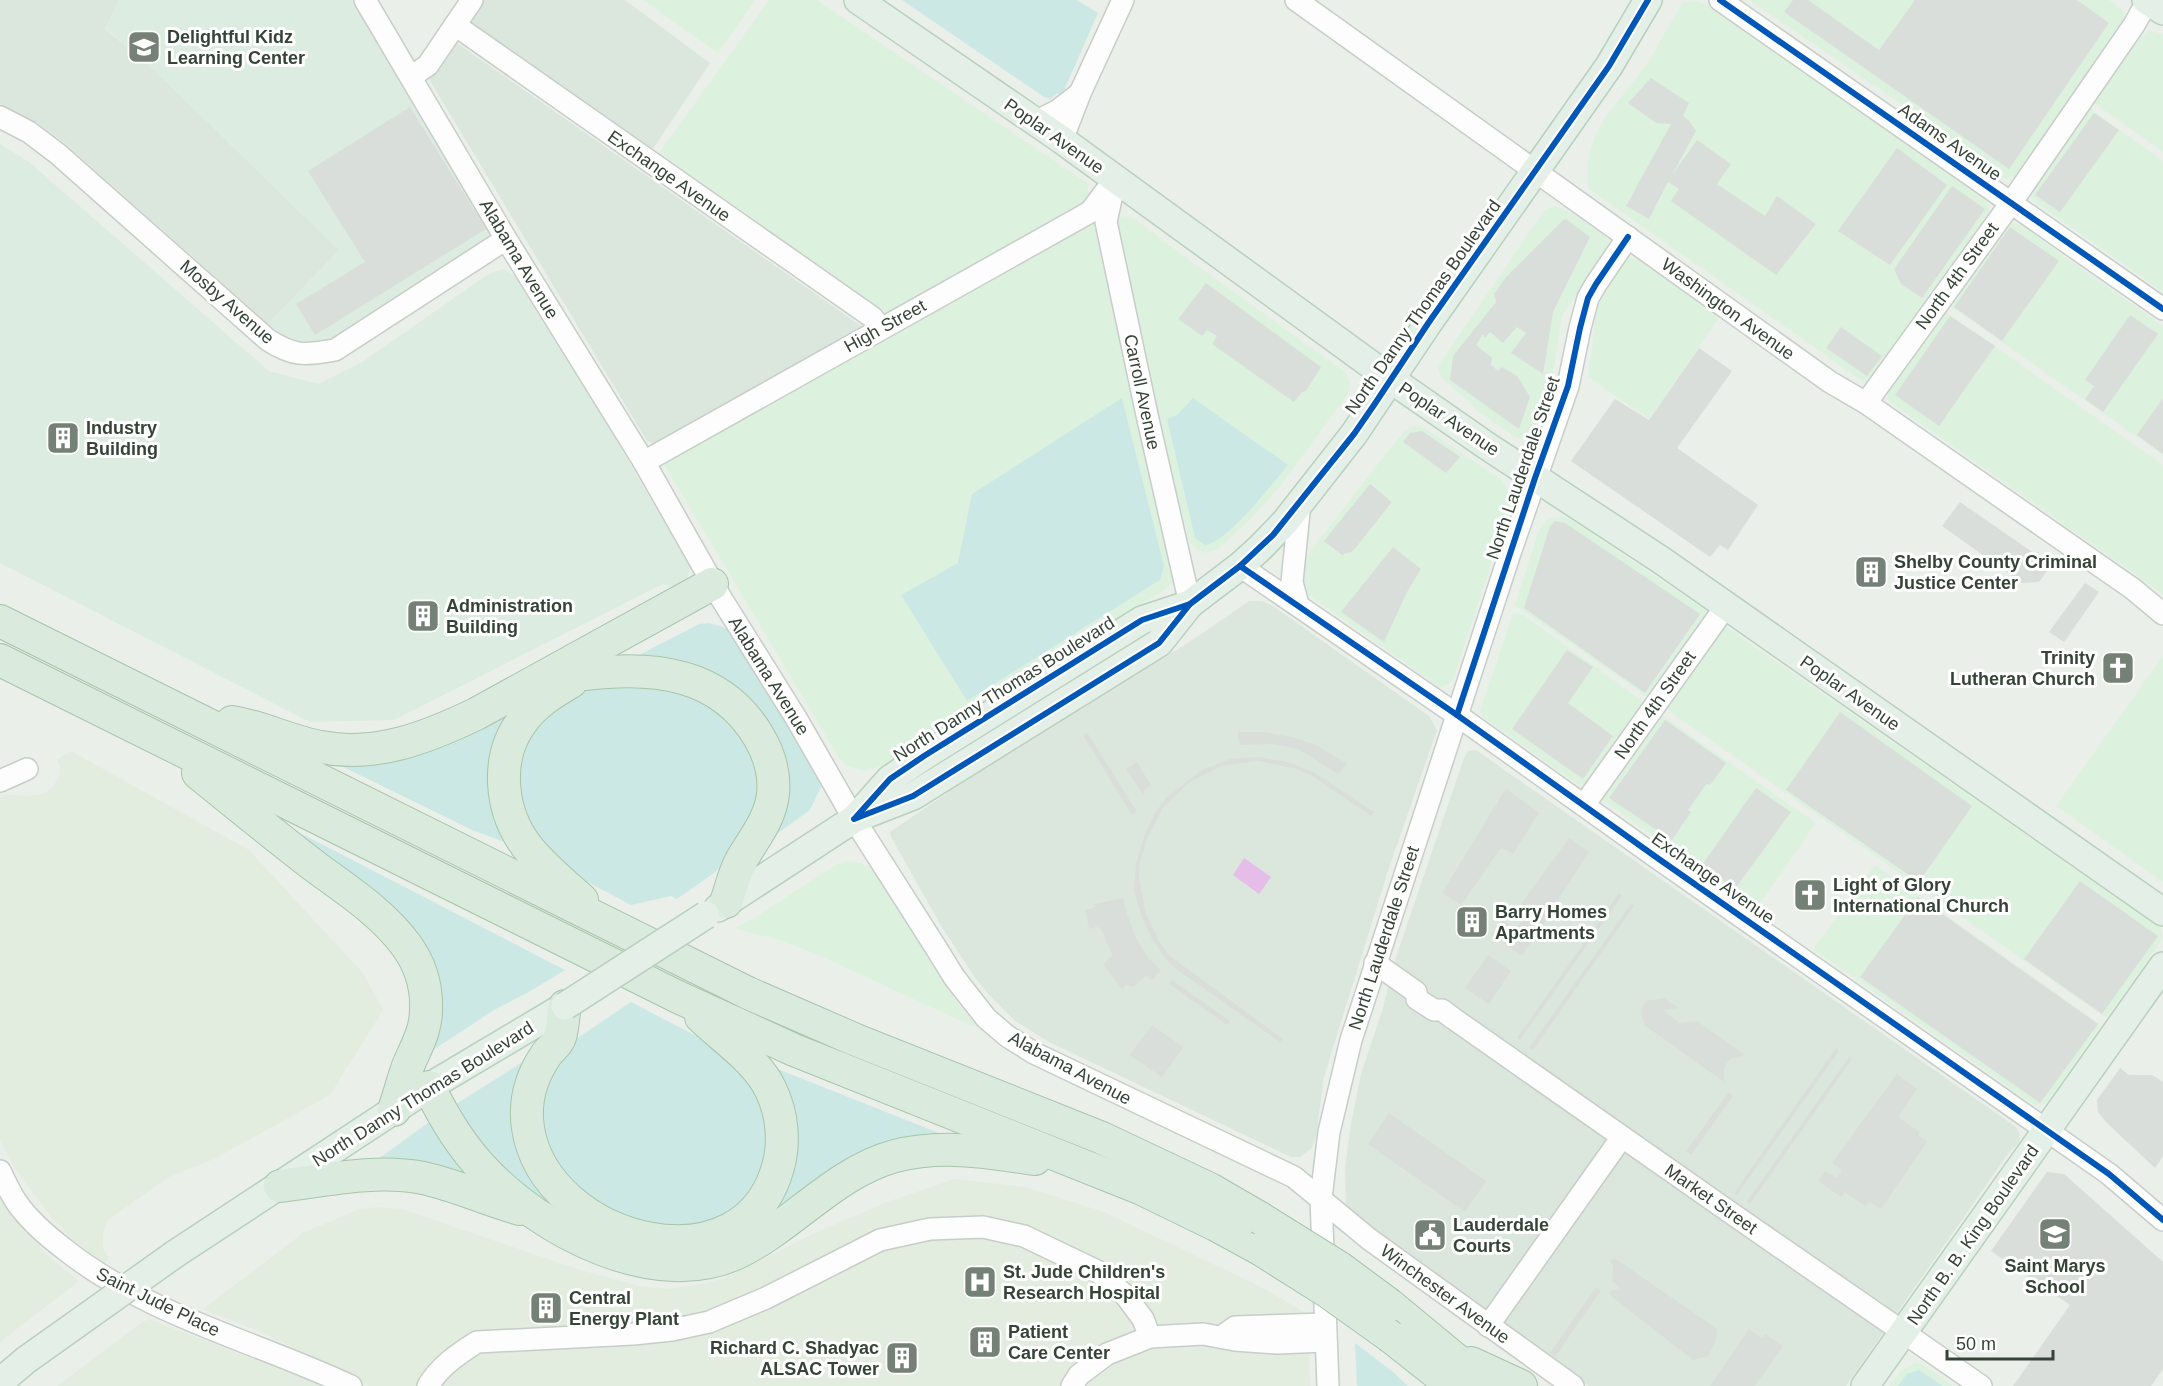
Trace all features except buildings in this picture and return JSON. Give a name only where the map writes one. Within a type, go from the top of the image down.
[{"type":"highway","points":[[606,923],[524,843],[512,822],[504,792],[504,771],[508,749],[521,723],[544,699],[716,591]]},
{"type":"highway","points":[[189,715],[253,726],[321,747],[365,749],[410,742],[476,714],[716,591]]},
{"type":"highway","points":[[0,621],[606,923],[802,1018],[918,1066],[1027,1107],[1148,1159],[1210,1189],[1340,1268],[1390,1305],[1488,1386]]},
{"type":"highway","points":[[0,660],[678,997],[804,1054],[1142,1190],[1216,1225],[1329,1292],[1453,1386]]},
{"type":"highway","points":[[585,674],[614,670],[640,670],[687,679],[716,691],[747,718],[755,730],[765,748],[772,769],[773,794],[766,820],[716,909]]},
{"type":"highway","points":[[156,739],[279,839],[373,911],[392,928],[414,957],[424,983],[425,1024],[417,1050],[408,1065],[394,1110]]},
{"type":"highway","points":[[565,1006],[560,1039],[538,1066],[529,1092],[528,1128],[536,1155],[561,1191],[592,1215],[644,1238],[680,1243],[714,1236],[743,1220],[753,1211],[773,1182],[782,1151],[782,1133],[774,1096],[756,1067],[678,997]]},
{"type":"highway","points":[[429,1087],[446,1122],[470,1155],[499,1185],[532,1213],[575,1236],[617,1254],[652,1264],[695,1265],[739,1252],[846,1179],[894,1157],[935,1149],[962,1149],[1083,1165]]},
{"type":"highway","points":[[280,1186],[377,1174],[400,1175],[448,1185],[490,1201],[532,1213]]},
{"type":"highway","points":[[1451,1354],[1521,1386]]},
{"type":"main road","name":"Poplar Avenue","points":[[858,0],[1062,140],[1392,380],[1535,478],[1643,548],[2163,912]]},
{"type":"main road","name":"North Danny Thomas Boulevard","points":[[0,1382],[26,1360],[175,1254],[429,1087],[565,1006],[854,819],[890,779],[924,756],[1142,620],[1190,604],[1240,566],[1273,535],[1354,434],[1429,322],[1609,66],[1648,0]]},
{"type":"main road","name":"North B. B. King Boulevard","points":[[1865,1386],[2163,966]]},
{"type":"street","name":"Alabama Avenue","points":[[365,0],[506,239],[644,462],[716,591],[796,718],[854,819],[954,977],[986,1018],[1007,1036],[1034,1053],[1294,1177],[1321,1198]]},
{"type":"street","points":[[411,77],[428,65],[472,0]]},
{"type":"street","points":[[1062,140],[1123,0]]},
{"type":"street","name":"Washington Avenue","points":[[1296,0],[1830,382],[1866,404],[2133,590],[2163,614]]},
{"type":"street","name":"Adams Avenue","points":[[1720,0],[2163,309]]},
{"type":"street","name":"North 4th Street","points":[[1866,404],[2151,3]]},
{"type":"street","name":"Exchange Avenue","points":[[455,25],[873,317],[881,328]]},
{"type":"street","points":[[1035,122],[1066,105],[1082,91]]},
{"type":"street","name":"Mosby Avenue","points":[[0,117],[29,132],[58,154],[268,340],[286,351],[305,355],[335,350],[506,239]]},
{"type":"street","name":"High Street","points":[[644,462],[1090,212],[1115,179]]},
{"type":"street","name":"Carroll Avenue","points":[[1115,179],[1106,222],[1190,604]]},
{"type":"street","name":"North Lauderdale Street","points":[[1328,1386],[1321,1198],[1329,1132],[1351,1041],[1535,478],[1568,386],[1588,298],[1628,237]]},
{"type":"street","points":[[1298,605],[1292,582],[1300,502]]},
{"type":"street","name":"Exchange Avenue","points":[[1240,566],[1457,715],[2047,1130],[2109,1174],[2163,1220]]},
{"type":"street","name":"North 4th Street","points":[[1584,805],[1726,606]]},
{"type":"street","points":[[0,781],[27,769]]},
{"type":"street","name":"Market Street","points":[[1375,963],[1416,992],[1417,999],[1434,1010],[1442,1011],[1981,1386]]},
{"type":"street","points":[[1488,1326],[1622,1137]]},
{"type":"street","name":"Saint Jude Place","points":[[0,1171],[17,1203],[45,1233],[87,1268],[205,1327],[320,1371],[351,1386]]},
{"type":"street","name":"Winchester Avenue","points":[[1321,1198],[1369,1239],[1573,1386]]},
{"type":"street","points":[[428,1386],[435,1375],[477,1342],[633,1334],[672,1330],[708,1322],[766,1298],[880,1240],[930,1229],[983,1227],[1024,1236],[1096,1271],[1126,1296],[1143,1319],[1150,1337]]},
{"type":"street","points":[[1072,1386],[1079,1375],[1107,1354],[1150,1337],[1203,1334],[1235,1340],[1277,1343],[1326,1332]]},
{"type":"shaded area","points":[[0,0],[119,0],[105,29],[150,66],[339,250],[268,324],[67,145],[38,123],[0,107]]},
{"type":"shaded area","points":[[119,0],[352,0],[489,228],[490,240],[335,340],[302,345],[285,338],[268,324],[339,250],[150,66],[105,28]]},
{"type":"shaded area","points":[[480,0],[625,0],[710,63],[653,149],[466,20]]},
{"type":"shaded area","points":[[643,0],[755,0],[718,53]]},
{"type":"shaded area","points":[[769,0],[817,0],[1087,183],[1089,195],[1087,201],[887,313],[659,153]]},
{"type":"shaded area","points":[[902,0],[1077,0],[1098,13],[1062,95],[1058,93],[1050,99]]},
{"type":"shaded area","points":[[1694,0],[1706,5],[1772,49],[1986,201],[1989,206],[1989,214],[1873,377],[1865,383],[1588,188],[1589,154],[1596,133],[1604,119],[1647,64],[1682,3]]},
{"type":"shaded area","points":[[1749,0],[2109,0],[2122,9],[2125,15],[2122,25],[2014,177],[2007,178],[2001,177],[1884,92]]},
{"type":"shaded area","points":[[1793,0],[1808,0],[1879,50],[1915,0],[2077,0],[2109,23],[2009,169],[1784,12]]},
{"type":"shaded area","points":[[2149,31],[2163,34],[2163,152],[2094,103],[2140,38]]},
{"type":"shaded area","points":[[454,41],[864,328],[669,437],[653,443],[647,441],[427,76]]},
{"type":"shaded area","points":[[1651,78],[1689,103],[1683,116],[1696,131],[1672,175],[1697,140],[1731,164],[1717,184],[1765,216],[1777,196],[1816,224],[1776,275],[1671,201],[1679,189],[1668,182],[1649,219],[1626,206],[1671,124],[1656,123],[1628,103]]},
{"type":"shaded area","points":[[410,107],[486,229],[315,335],[296,304],[365,262],[308,171]]},
{"type":"shaded area","points":[[2089,108],[2163,161],[2163,292],[2034,201],[2031,195]]},
{"type":"shaded area","points":[[2094,113],[2119,130],[2060,212],[2035,195]]},
{"type":"shaded area","points":[[0,144],[29,162],[269,371],[318,384],[362,362],[490,273],[503,269],[512,274],[523,283],[538,307],[690,566],[685,590],[663,584],[394,720],[310,722],[0,563]]},
{"type":"shaded area","points":[[1897,148],[1947,185],[1890,265],[1838,231]]},
{"type":"shaded area","points":[[1952,186],[1985,209],[1922,298],[1901,284],[1894,269]]},
{"type":"shaded area","points":[[1555,206],[1572,213],[1609,241],[1608,248],[1562,316],[1551,385],[1535,433],[1524,439],[1515,437],[1476,410],[1470,402],[1442,379],[1438,370],[1440,363],[1544,211]]},
{"type":"shaded area","points":[[1120,217],[1135,219],[1345,372],[1350,382],[1348,394],[1278,489],[1222,546],[1214,551],[1205,553],[1195,548],[1189,541],[1116,230]]},
{"type":"shaded area","points":[[1566,219],[1590,237],[1553,312],[1543,374],[1511,353],[1526,333],[1517,327],[1503,343],[1490,332],[1485,338],[1483,334],[1476,345],[1492,358],[1491,365],[1498,371],[1502,367],[1517,376],[1530,397],[1519,429],[1450,380],[1453,356],[1496,302],[1494,294],[1506,277]]},
{"type":"shaded area","points":[[1095,221],[1174,581],[1166,589],[881,766],[866,771],[847,766],[841,761],[664,464],[669,458]]},
{"type":"shaded area","points":[[2013,223],[2020,225],[2163,326],[2163,455],[1949,305],[2006,226]]},
{"type":"shaded area","points":[[2010,227],[2059,261],[2002,341],[1954,307]]},
{"type":"shaded area","points":[[1627,257],[1640,260],[1720,316],[1649,419],[1588,377],[1599,293],[1619,261]]},
{"type":"shaded area","points":[[1206,283],[1321,367],[1306,391],[1302,392],[1294,402],[1212,344],[1217,336],[1207,330],[1202,336],[1178,319]]},
{"type":"shaded area","points":[[1946,312],[2163,465],[2163,594],[1887,399],[1889,391]]},
{"type":"shaded area","points":[[2130,315],[2158,334],[2103,412],[2085,399],[2094,386],[2085,380]]},
{"type":"shaded area","points":[[1950,316],[1995,346],[1939,426],[1895,395]]},
{"type":"shaded area","points":[[1841,327],[1882,356],[1867,376],[1826,348]]},
{"type":"shaded area","points":[[1699,348],[1732,371],[1677,448],[1758,505],[1728,550],[1720,545],[1710,557],[1571,461],[1615,399],[1649,420]]},
{"type":"shaded area","points":[[1122,398],[1164,566],[1160,580],[967,701],[901,595],[958,563],[972,494]]},
{"type":"shaded area","points":[[1193,398],[1288,465],[1237,524],[1214,542],[1205,545],[1195,538],[1167,419],[1177,415]]},
{"type":"shaded area","points":[[2163,398],[2163,454],[2137,435]]},
{"type":"shaded area","points":[[1418,426],[1426,429],[1500,479],[1512,494],[1511,504],[1454,677],[1451,683],[1440,687],[1304,591],[1299,566],[1403,432]]},
{"type":"shaded area","points":[[1422,431],[1460,457],[1446,473],[1403,442],[1410,433]]},
{"type":"shaded area","points":[[1370,484],[1392,502],[1353,551],[1342,555],[1324,541]]},
{"type":"shaded area","points":[[1960,502],[2051,565],[2039,582],[2022,583],[1942,526]]},
{"type":"shaded area","points":[[1562,516],[1573,521],[1705,610],[1705,618],[1647,697],[1515,605],[1539,530],[1549,518]]},
{"type":"shaded area","points":[[1555,521],[1565,523],[1700,614],[1645,693],[1524,608],[1550,526]]},
{"type":"shaded area","points":[[1393,547],[1421,569],[1407,592],[1384,642],[1341,612]]},
{"type":"shaded area","points":[[2085,583],[2099,592],[2064,642],[2049,632]]},
{"type":"shaded area","points":[[1249,601],[1262,601],[1273,606],[1429,716],[1437,730],[1389,868],[1324,1077],[1316,1136],[1312,1148],[1300,1157],[1291,1157],[1049,1042],[1015,1021],[974,976],[943,929],[890,832],[985,767],[1188,643]]},
{"type":"shaded area","points":[[1513,613],[1523,615],[1644,702],[1588,783],[1579,785],[1484,718],[1480,711]]},
{"type":"shaded area","points":[[709,623],[723,627],[732,633],[810,759],[821,787],[810,810],[757,848],[759,718],[642,661],[639,655],[699,624]]},
{"type":"shaded area","points":[[1725,626],[2160,928],[2161,941],[2106,1018],[1665,708]]},
{"type":"shaded area","points":[[1567,650],[1593,667],[1568,703],[1613,736],[1583,779],[1512,729]]},
{"type":"shaded area","points":[[2163,656],[2163,882],[2056,806]]},
{"type":"shaded area","points":[[664,683],[722,707],[757,755],[762,804],[732,856],[714,873],[677,899],[671,896],[631,905],[556,863],[521,813],[516,767],[532,723],[583,689]]},
{"type":"shaded area","points":[[520,710],[518,847],[472,830],[315,753]]},
{"type":"shaded area","points":[[1840,712],[1972,806],[1919,882],[1786,790]]},
{"type":"shaded area","points":[[1660,714],[1816,823],[1756,909],[1604,801],[1605,792]]},
{"type":"shaded area","points":[[1665,720],[1726,763],[1710,785],[1707,784],[1704,787],[1688,810],[1691,812],[1672,840],[1609,798]]},
{"type":"shaded area","points":[[1087,732],[1137,812],[1132,815],[1083,735]]},
{"type":"shaded area","points":[[1238,732],[1262,732],[1293,737],[1316,745],[1347,764],[1338,774],[1298,749],[1273,744],[1240,745]]},
{"type":"shaded area","points":[[1476,750],[2016,1127],[2019,1132],[2018,1144],[2010,1151],[1846,1386],[1589,1386],[1449,1290],[1346,1208],[1345,1168],[1361,1074],[1382,1011],[1396,957],[1464,758],[1468,751]]},
{"type":"shaded area","points":[[71,751],[249,850],[363,973],[383,1010],[330,1095],[214,1159],[169,1177],[108,1220],[103,1235],[103,1248],[109,1259],[104,1263],[75,1242],[51,1217],[13,1166],[0,1140],[0,794],[26,796],[43,794],[53,787],[59,776],[60,768],[57,759]]},
{"type":"shaded area","points":[[1258,757],[1288,762],[1315,773],[1374,812],[1371,816],[1314,777],[1297,769],[1258,761],[1222,766],[1188,783],[1163,808],[1148,837],[1140,862],[1139,877],[1145,911],[1160,943],[1170,956],[1283,1039],[1280,1042],[1176,969],[1165,958],[1152,939],[1141,915],[1134,890],[1136,863],[1145,834],[1156,811],[1167,797],[1202,770],[1230,759]]},
{"type":"shaded area","points":[[1137,762],[1151,785],[1144,791],[1144,796],[1126,769]]},
{"type":"shaded area","points":[[1506,788],[1539,813],[1513,854],[1501,848],[1461,905],[1442,893]]},
{"type":"shaded area","points":[[1756,788],[1791,812],[1735,889],[1702,865]]},
{"type":"shaded area","points":[[289,830],[306,836],[565,970],[494,1010],[424,1056],[432,976]]},
{"type":"shaded area","points":[[1569,838],[1589,852],[1522,956],[1491,935],[1503,920],[1516,929],[1524,917],[1516,911]]},
{"type":"shaded area","points":[[1244,858],[1271,877],[1259,894],[1233,875]]},
{"type":"shaded area","points":[[847,861],[861,863],[881,877],[949,991],[975,1025],[972,1026],[814,953],[782,941],[734,928],[756,917],[837,864]]},
{"type":"shaded area","points":[[1875,865],[2101,1025],[2048,1101],[2041,1106],[2033,1104],[1813,949]]},
{"type":"shaded area","points":[[2080,881],[2158,936],[2102,1014],[2024,959]]},
{"type":"shaded area","points":[[1619,893],[1622,896],[1520,1040],[1517,1038]]},
{"type":"shaded area","points":[[1918,897],[2098,1024],[2040,1103],[1860,977]]},
{"type":"shaded area","points":[[1123,898],[1136,938],[1149,959],[1161,970],[1152,980],[1146,976],[1133,987],[1126,985],[1122,989],[1103,964],[1112,954],[1101,929],[1098,927],[1089,929],[1085,910],[1096,907],[1094,904]]},
{"type":"shaded area","points":[[1631,904],[1634,906],[1533,1050],[1529,1048]]},
{"type":"shaded area","points":[[1488,955],[1511,971],[1489,1004],[1465,988]]},
{"type":"shaded area","points":[[1172,980],[1230,1021],[1227,1025],[1169,984]]},
{"type":"shaded area","points":[[1664,998],[1679,1008],[1663,1010],[1679,1023],[1697,1021],[1745,1055],[1730,1059],[1724,1067],[1724,1082],[1644,1025],[1641,1010],[1646,1001]]},
{"type":"shaded area","points":[[631,1002],[706,1041],[754,1082],[773,1130],[754,1195],[712,1227],[636,1225],[563,1178],[537,1123],[554,1054]]},
{"type":"shaded area","points":[[1152,1025],[1183,1047],[1162,1077],[1130,1055]]},
{"type":"shaded area","points":[[546,1047],[526,1080],[522,1095],[521,1116],[530,1158],[541,1177],[572,1208],[612,1232],[635,1240],[680,1247],[715,1243],[740,1230],[762,1211],[778,1187],[787,1152],[784,1108],[762,1066],[765,1064],[964,1143],[928,1144],[881,1153],[846,1171],[779,1219],[732,1246],[707,1254],[679,1257],[644,1254],[574,1226],[537,1205],[486,1162],[464,1137],[456,1123],[450,1108]]},
{"type":"shaded area","points":[[1836,1048],[1839,1051],[1737,1195],[1734,1193]]},
{"type":"shaded area","points":[[1849,1057],[1852,1059],[1750,1204],[1747,1201]]},
{"type":"shaded area","points":[[2120,1068],[2129,1075],[2152,1075],[2163,1082],[2163,1156],[2155,1168],[2098,1112],[2097,1100]]},
{"type":"shaded area","points":[[1897,1074],[1917,1089],[1898,1117],[1920,1132],[1918,1135],[1927,1142],[1881,1209],[1870,1202],[1865,1206],[1845,1192],[1841,1197],[1818,1181],[1825,1171],[1837,1178],[1842,1170],[1832,1163]]},
{"type":"shaded area","points":[[1729,1092],[1733,1096],[1691,1155],[1686,1151]]},
{"type":"shaded area","points":[[1389,1113],[1486,1181],[1465,1212],[1368,1144]]},
{"type":"shaded area","points":[[436,1117],[496,1195],[363,1170]]},
{"type":"shaded area","points":[[2047,1172],[2064,1174],[2163,1262],[2163,1369],[2151,1386],[2013,1386],[2070,1305],[1991,1251]]},
{"type":"shaded area","name":"St. Jude Children's Research Hospital","points":[[954,1179],[1026,1187],[1104,1212],[1259,1286],[1308,1314],[1310,1386],[369,1386],[265,1334],[203,1309],[303,1233],[359,1209],[379,1207],[402,1209],[577,1269],[639,1286],[669,1289],[724,1278],[815,1233],[887,1202]]},
{"type":"shaded area","points":[[0,1199],[46,1254],[79,1281],[0,1342]]},
{"type":"shaded area","points":[[1616,1259],[1717,1329],[1716,1341],[1708,1356],[1693,1360],[1611,1296],[1609,1292],[1620,1288],[1612,1281],[1613,1267],[1610,1260]]},
{"type":"shaded area","points":[[1596,1287],[1601,1290],[1555,1357],[1550,1353]]},
{"type":"shaded area","points":[[149,1319],[323,1386],[57,1386]]},
{"type":"shaded area","points":[[1749,1329],[1762,1338],[1765,1334],[1783,1346],[1755,1386],[1710,1386]]},
{"type":"shaded area","points":[[1355,1343],[1393,1372],[1408,1386],[1357,1386]]},
{"type":"shaded area","points":[[1915,1363],[1922,1364],[1953,1386],[1889,1386],[1900,1372]]},
{"type":"shaded area","points":[[1919,1370],[1943,1386],[1898,1386],[1907,1374]]},
{"type":"cycle path","points":[[854,819],[913,796],[1159,643],[1190,604],[1240,566],[1273,535],[1354,434],[1429,322],[1609,66],[1648,0]]},
{"type":"cycle path","points":[[1720,0],[2163,309]]},
{"type":"cycle path","points":[[1457,715],[1535,478],[1568,386],[1588,298],[1628,237]]},
{"type":"cycle path","points":[[1240,566],[1457,715],[2109,1174],[2163,1220]]},
{"type":"cycle path","points":[[856,817],[890,779],[924,756],[1142,620],[1190,604]]},
{"type":"place","name":"Delightful Kidz Learning Center","points":[[144,47]]},
{"type":"place","name":"Industry Building","points":[[63,438]]},
{"type":"place","name":"Shelby County Criminal Justice Center","points":[[1871,572]]},
{"type":"place","name":"Administration Building","points":[[423,616]]},
{"type":"place","name":"Trinity Lutheran Church","points":[[2118,668]]},
{"type":"place","name":"Light of Glory International Church","points":[[1810,895]]},
{"type":"place","name":"Barry Homes Apartments","points":[[1472,922]]},
{"type":"place","name":"Saint Marys School","points":[[2055,1234]]},
{"type":"place","name":"Lauderdale Courts","points":[[1430,1235]]},
{"type":"place","name":"St. Jude Children's Research Hospital","points":[[980,1282]]},
{"type":"place","name":"Central Energy Plant","points":[[546,1308]]},
{"type":"place","name":"Patient Care Center","points":[[985,1342]]},
{"type":"place","name":"Richard C. Shadyac ALSAC Tower","points":[[902,1358]]}]
